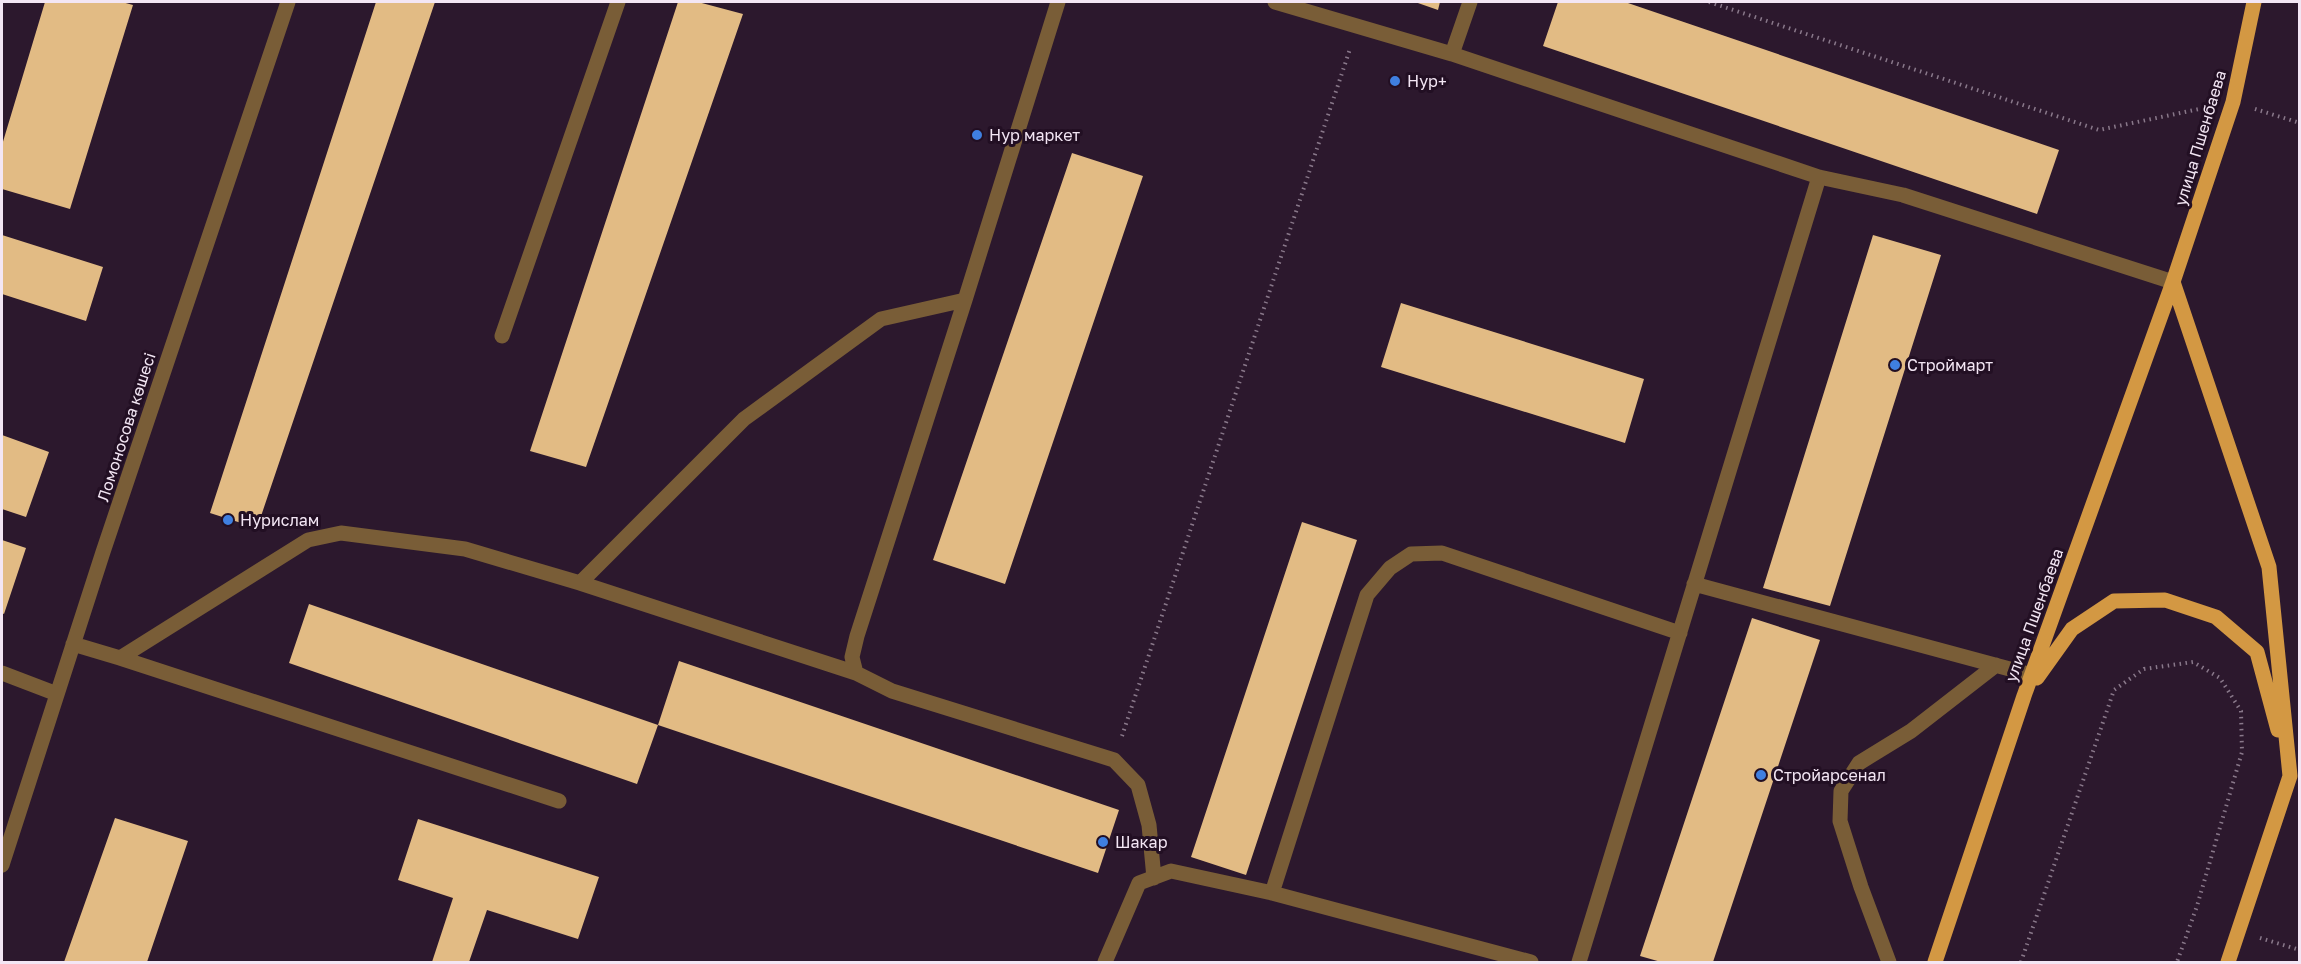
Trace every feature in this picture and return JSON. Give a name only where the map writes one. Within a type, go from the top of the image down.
[{"type":"main road","name":"улица Пшенбаева","points":[[1935,963],[2024,696],[2174,282],[2233,102],[2254,2]]},
{"type":"main road","points":[[2174,282],[2269,567],[2290,776],[2228,963]]},
{"type":"main road","points":[[2024,696],[2072,629],[2114,601],[2165,600],[2216,617],[2257,652],[2290,776]]},
{"type":"street","name":"Ломоносова көшесі","points":[[2,865],[73,644],[288,2]]},
{"type":"street","points":[[502,336],[618,2]]},
{"type":"street","points":[[856,673],[852,657],[857,636],[1058,2]]},
{"type":"street","points":[[1275,2],[1452,54],[1819,177],[1902,195],[2174,282]]},
{"type":"street","points":[[1452,54],[1470,2]]},
{"type":"street","points":[[1579,963],[1819,177]]},
{"type":"street","points":[[580,583],[744,419],[881,319],[965,300]]},
{"type":"street","points":[[120,658],[308,540],[341,533],[465,549],[580,583],[856,673],[892,691],[1114,760],[1138,785],[1149,825],[1154,878]]},
{"type":"street","points":[[1272,893],[1367,595],[1390,568],[1411,554],[1442,554],[1680,633]]},
{"type":"street","points":[[1694,584],[2032,675]]},
{"type":"street","points":[[73,644],[559,801]]},
{"type":"street","points":[[1889,963],[1840,821],[1841,791],[1859,763],[1911,731],[1996,665]]},
{"type":"street","points":[[2,674],[57,694]]},
{"type":"street","points":[[1105,963],[1139,883],[1171,871],[1272,893],[1531,963]]},
{"type":"path","points":[[1709,2],[2099,130],[2233,102],[2300,123]]},
{"type":"path","points":[[1114,760],[1216,447],[1358,26]]},
{"type":"path","points":[[2021,963],[2114,690],[2144,669],[2193,662],[2220,678],[2241,711],[2242,752],[2197,906],[2177,963]]},
{"type":"path","points":[[2239,931],[2300,950]]},
{"type":"building","points":[[45,2],[122,2],[133,5],[70,209],[2,189],[2,145]]},
{"type":"building","points":[[376,2],[435,2],[257,528],[210,513]]},
{"type":"building","points":[[678,2],[698,2],[743,14],[586,467],[530,451]]},
{"type":"building","points":[[1415,2],[1440,2],[1438,10]]},
{"type":"building","points":[[1558,2],[1625,2],[2059,150],[2037,214],[1543,46]]},
{"type":"building","points":[[1072,153],[1143,176],[1005,584],[933,560]]},
{"type":"building","points":[[2,235],[103,267],[86,321],[2,294]]},
{"type":"building","points":[[1873,235],[1941,255],[1830,606],[1763,588]]},
{"type":"building","points":[[1401,303],[1644,379],[1625,443],[1381,367]]},
{"type":"building","points":[[2,435],[49,452],[26,517],[2,509]]},
{"type":"building","points":[[1302,522],[1357,540],[1246,875],[1191,857]]},
{"type":"building","points":[[2,540],[26,548],[4,614],[2,613]]},
{"type":"building","points":[[309,604],[658,725],[637,784],[289,663]]},
{"type":"building","points":[[1752,618],[1820,640],[1713,962],[1661,962],[1640,956]]},
{"type":"building","points":[[679,661],[1119,810],[1098,873],[658,725]]},
{"type":"building","points":[[115,818],[188,841],[147,962],[64,962]]},
{"type":"building","points":[[418,819],[599,877],[578,939],[487,910],[469,962],[432,962],[453,898],[398,880]]},
{"type":"place","name":"Нур+","points":[[1395,81]]},
{"type":"place","name":"Нур маркет","points":[[977,135]]},
{"type":"place","name":"Строймарт","points":[[1895,365]]},
{"type":"place","name":"Нурислам","points":[[228,520]]},
{"type":"place","name":"Стройарсенал","points":[[1761,775]]},
{"type":"place","name":"Шакар","points":[[1103,842]]}]
